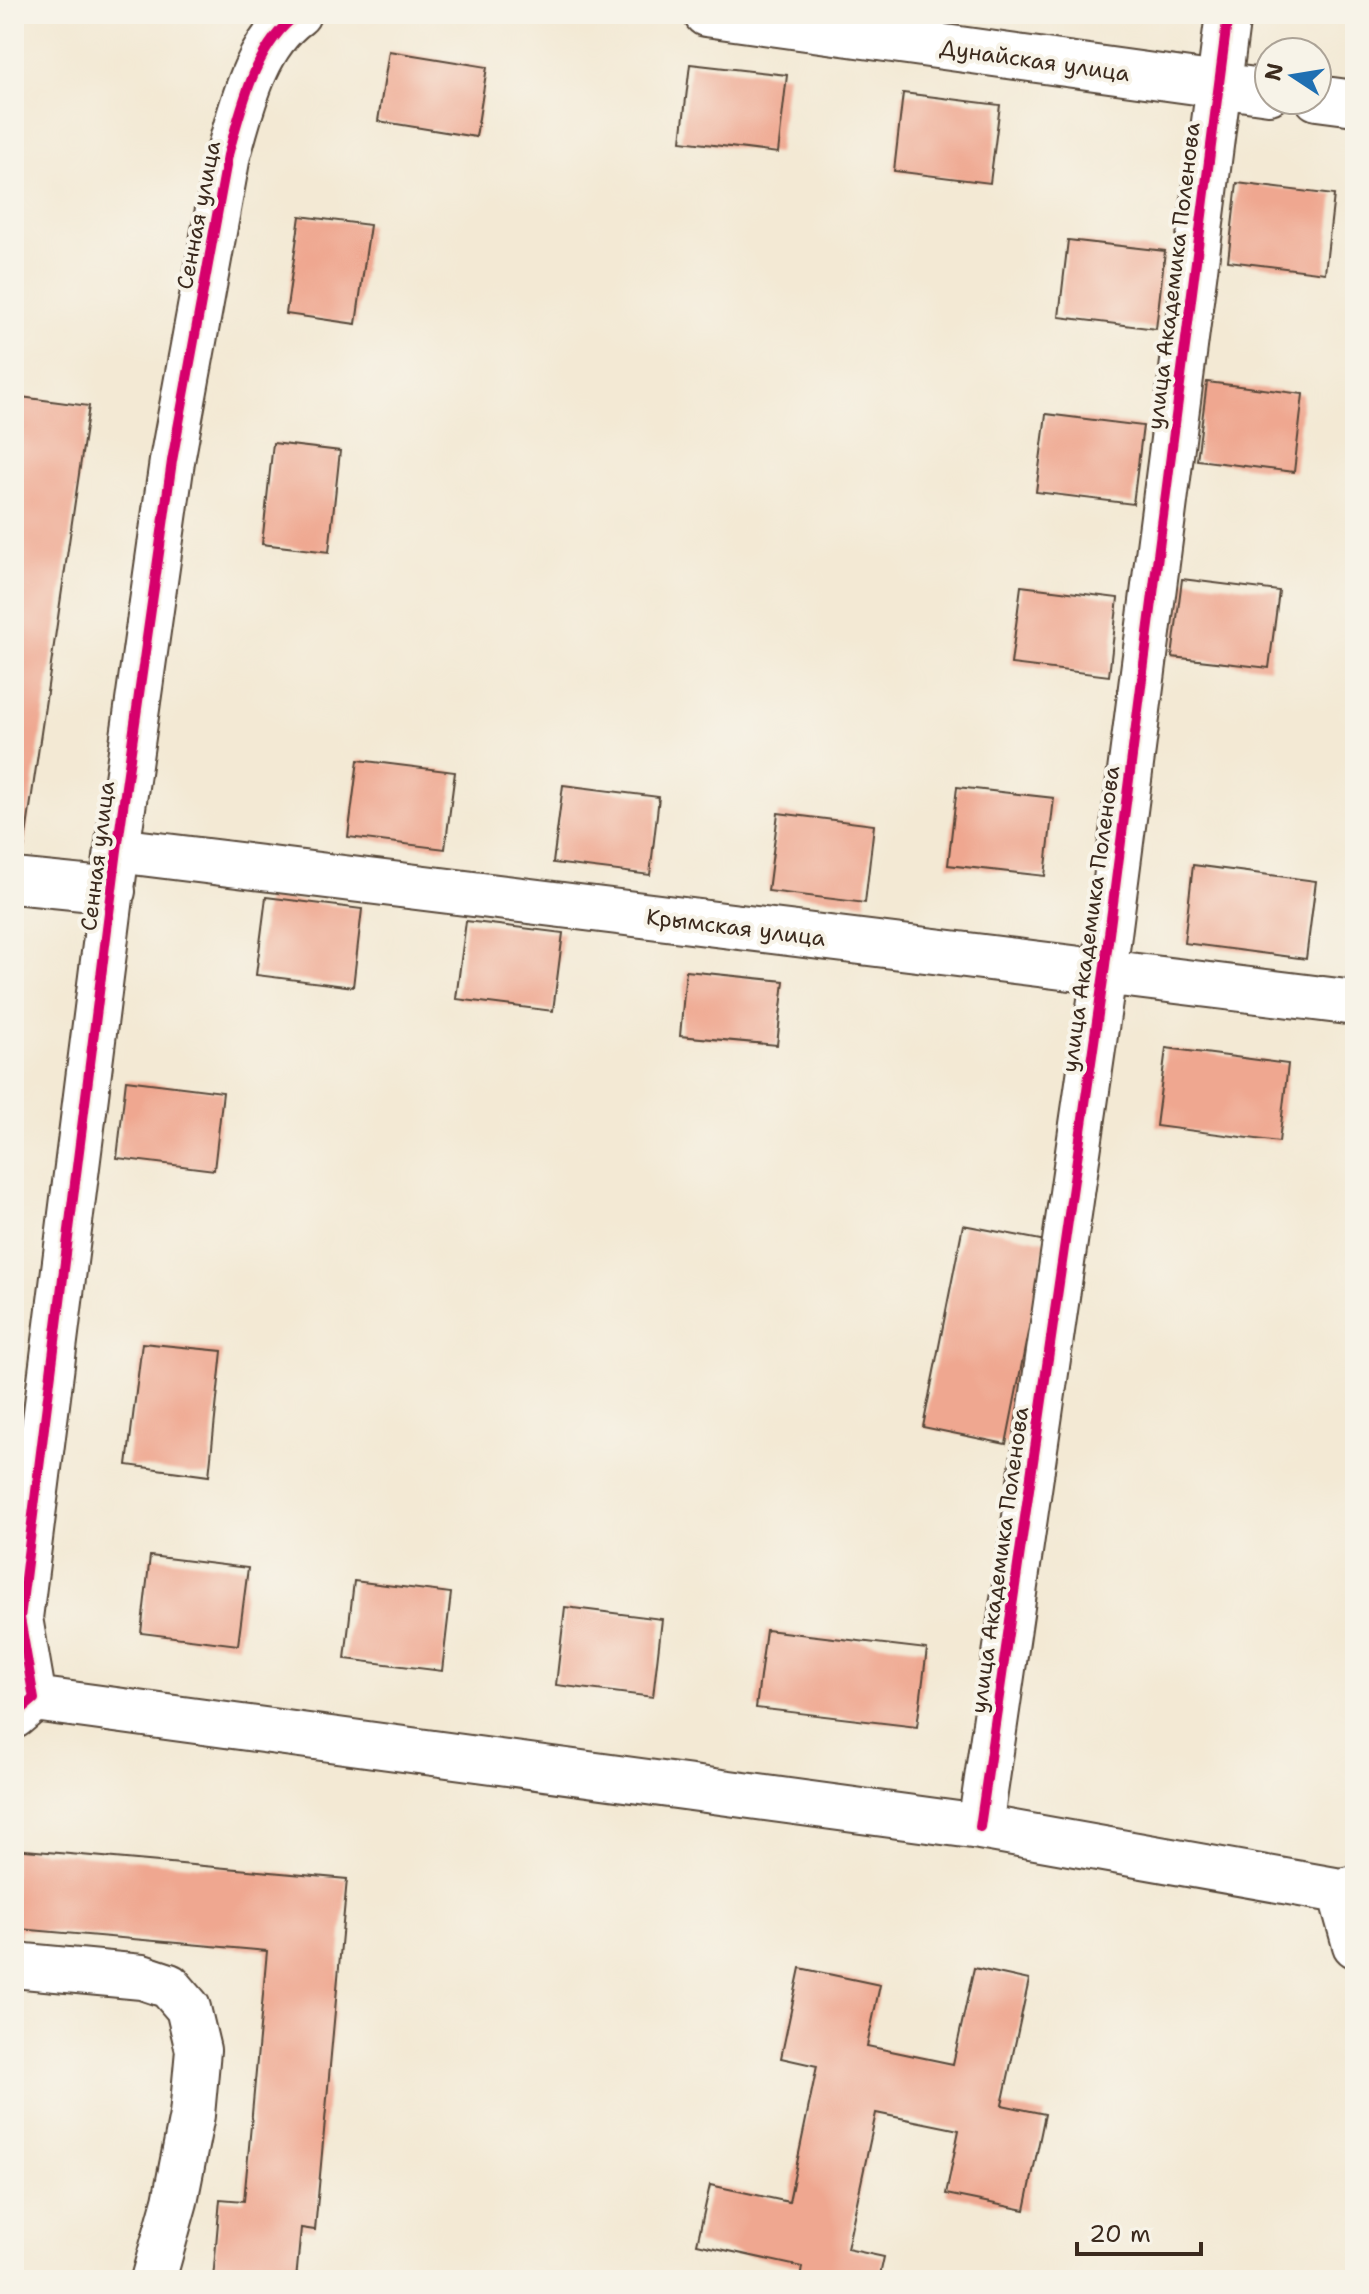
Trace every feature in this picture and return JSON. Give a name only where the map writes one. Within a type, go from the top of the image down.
[{"type":"street","name":"Сенная улица","points":[[24,1707],[17,1617],[172,461],[228,155],[257,66],[283,25],[298,14]]},
{"type":"street","name":"Дунайская улица","points":[[706,14],[1253,90]]},
{"type":"street","name":"улица Академика Поленова","points":[[980,1827],[1104,973],[1228,14]]},
{"type":"street","points":[[1333,100],[1355,103]]},
{"type":"street","name":"Крымская улица","points":[[14,881],[115,870],[1104,973],[1355,1003]]},
{"type":"street","points":[[24,1707],[980,1827],[1347,1890],[1355,1945]]},
{"type":"street","points":[[14,1965],[142,1977],[169,1986],[188,2008],[198,2050],[192,2115],[175,2201],[153,2280]]},
{"type":"building","points":[[389,51],[487,67],[476,137],[378,121]]},
{"type":"building","points":[[690,64],[787,75],[778,153],[681,141]]},
{"type":"building","points":[[903,93],[1000,105],[990,183],[894,171]]},
{"type":"building","points":[[1237,183],[1334,195],[1325,273],[1228,261]]},
{"type":"building","points":[[300,216],[370,225],[356,324],[286,314]]},
{"type":"building","points":[[1068,240],[1165,251],[1156,329],[1059,317]]},
{"type":"building","points":[[1207,382],[1303,394],[1294,472],[1197,460]]},
{"type":"building","points":[[21,397],[89,406],[24,849],[14,847],[14,445]]},
{"type":"building","points":[[1046,414],[1143,426],[1133,504],[1036,492]]},
{"type":"building","points":[[273,443],[340,451],[329,552],[262,544]]},
{"type":"building","points":[[1182,579],[1279,591],[1269,668],[1172,657]]},
{"type":"building","points":[[1021,586],[1118,598],[1109,676],[1011,664]]},
{"type":"building","points":[[358,760],[455,772],[445,849],[348,837]]},
{"type":"building","points":[[563,785],[659,797],[650,875],[553,863]]},
{"type":"building","points":[[957,787],[1054,798],[1045,876],[948,865]]},
{"type":"building","points":[[778,813],[874,825],[865,903],[768,891]]},
{"type":"building","points":[[1193,865],[1316,881],[1306,959],[1184,943]]},
{"type":"building","points":[[266,897],[362,909],[353,987],[256,975]]},
{"type":"building","points":[[466,921],[563,933],[553,1011],[456,999]]},
{"type":"building","points":[[686,971],[784,981],[777,1045],[680,1036]]},
{"type":"building","points":[[1166,1048],[1288,1064],[1279,1142],[1156,1126]]},
{"type":"building","points":[[126,1080],[223,1092],[214,1170],[117,1158]]},
{"type":"building","points":[[963,1225],[1046,1241],[1006,1444],[923,1427]]},
{"type":"building","points":[[142,1343],[222,1351],[209,1476],[127,1465]]},
{"type":"building","points":[[150,1556],[248,1568],[238,1645],[141,1633]]},
{"type":"building","points":[[354,1581],[451,1593],[442,1671],[345,1659]]},
{"type":"building","points":[[565,1607],[662,1619],[653,1697],[556,1685]]},
{"type":"building","points":[[766,1630],[927,1649],[917,1727],[756,1708]]},
{"type":"building","points":[[14,1849],[347,1879],[315,2230],[301,2228],[296,2280],[213,2280],[220,2199],[244,2201],[267,1951],[20,1929],[18,1955],[14,1955]]},
{"type":"building","points":[[800,1968],[880,1985],[867,2046],[953,2064],[974,1968],[1029,1980],[1002,2105],[1045,2114],[1025,2210],[946,2194],[959,2130],[876,2113],[847,2249],[884,2257],[879,2280],[800,2280],[802,2267],[697,2244],[710,2185],[789,2202],[817,2066],[781,2058]]},
{"type":"cycle path","points":[[14,1716],[34,1699],[20,1618],[117,850],[172,461],[233,136],[261,59],[283,27],[298,14]]},
{"type":"cycle path","points":[[980,1827],[1104,973],[1228,14]]}]
